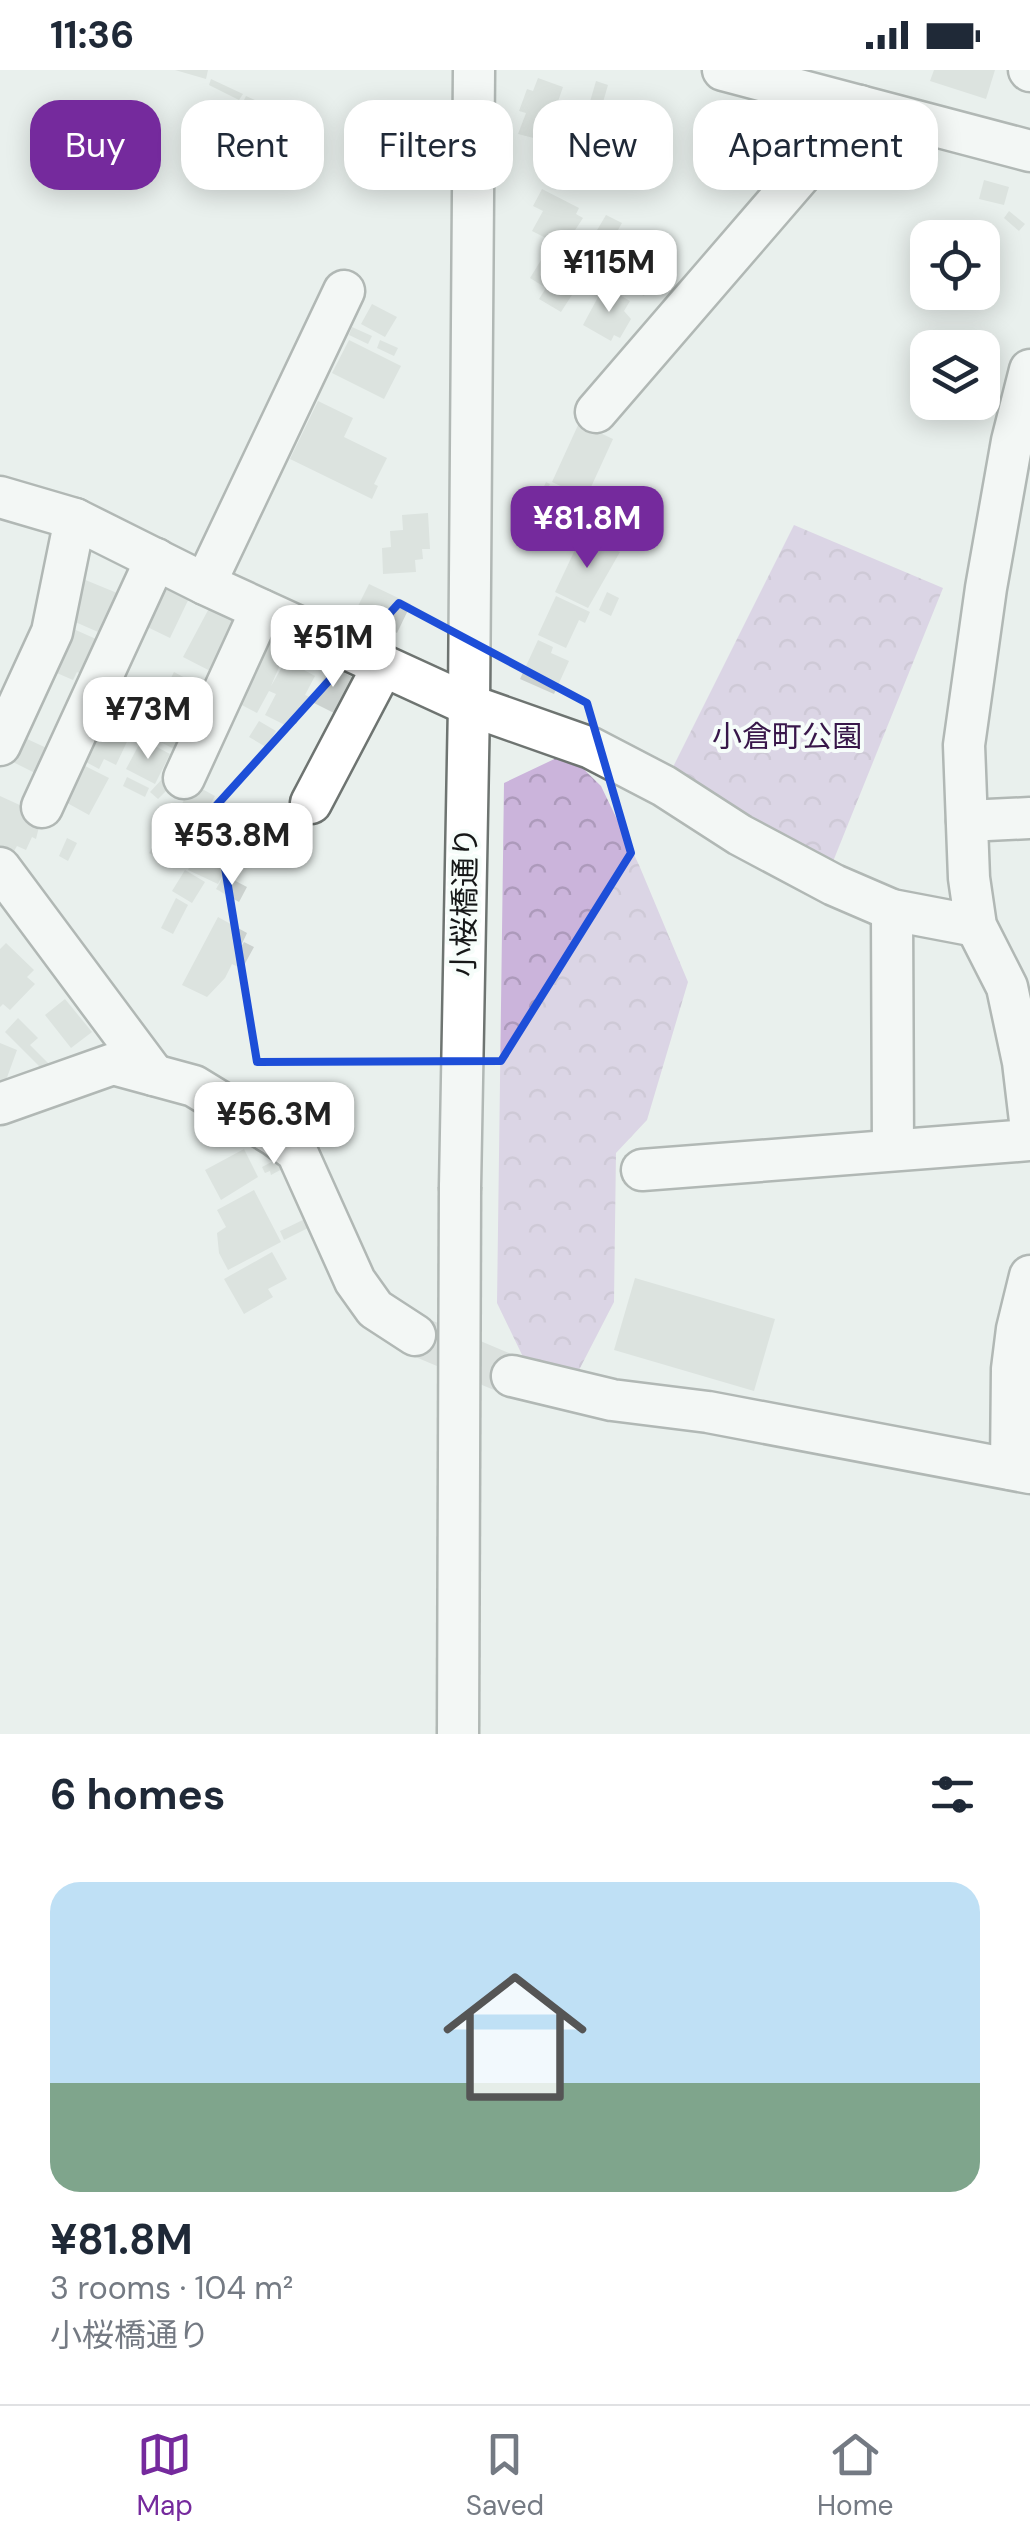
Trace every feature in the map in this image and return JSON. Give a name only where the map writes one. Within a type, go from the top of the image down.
[{"type":"street","name":"小桜橋通り","points":[[458,1734],[460,1187],[474,70]]},
{"type":"street","points":[[723,70],[837,100]]},
{"type":"street","points":[[938,127],[1030,151]]},
{"type":"street","points":[[596,412],[788,190]]},
{"type":"street","points":[[205,584],[344,290]]},
{"type":"street","points":[[1030,370],[1012,441],[964,745],[969,878],[976,926],[1007,987],[1023,1062],[1030,1122]]},
{"type":"street","points":[[0,497],[75,519],[205,584],[469,705],[591,748],[834,885],[892,910],[976,926]]},
{"type":"street","points":[[0,745],[52,632],[75,519]]},
{"type":"street","points":[[42,807],[156,559]]},
{"type":"street","points":[[184,778],[261,610]]},
{"type":"street","points":[[311,803],[383,666]]},
{"type":"street","points":[[966,821],[1030,818]]},
{"type":"street","points":[[0,868],[154,1075]]},
{"type":"street","points":[[892,910],[893,1150]]},
{"type":"street","points":[[0,1104],[114,1064],[194,1086],[274,1134],[296,1152],[355,1282],[375,1309],[415,1335]]},
{"type":"street","points":[[642,1170],[1030,1140]]},
{"type":"street","points":[[512,1376],[612,1400],[708,1412],[1021,1471],[1012,1369],[1030,1276]]},
{"type":"highlighted area","points":[[399,603],[587,703],[631,853],[501,1061],[257,1062],[215,807]]},
{"type":"green space","name":"小倉町公園","points":[[794,525],[943,588],[830,869],[669,775]]},
{"type":"green space","points":[[567,753],[601,786],[688,982],[647,1120],[616,1153],[614,1302],[578,1372],[524,1359],[497,1303],[504,783]]},
{"type":"building","points":[[175,70],[208,70],[206,79]]},
{"type":"building","points":[[934,70],[995,70],[986,99],[930,81]]},
{"type":"building","points":[[538,78],[563,87],[558,100],[533,100],[533,138],[518,134],[526,113],[519,111],[527,89],[533,91]]},
{"type":"building","points":[[211,79],[243,94],[239,100],[209,85]]},
{"type":"building","points":[[596,81],[608,85],[604,100],[590,100]]},
{"type":"building","points":[[984,180],[1009,187],[1004,205],[979,199]]},
{"type":"building","points":[[544,190],[579,208],[576,214],[583,218],[564,247],[532,231],[543,211],[533,206]]},
{"type":"building","points":[[1009,211],[1025,224],[1019,231],[1004,218]]},
{"type":"building","points":[[606,215],[622,223],[606,251],[590,242]]},
{"type":"building","points":[[631,231],[664,248],[657,262],[666,266],[659,280],[653,277],[644,296],[607,277]]},
{"type":"building","points":[[546,252],[577,271],[572,279],[579,284],[561,312],[539,299],[546,288],[530,278]]},
{"type":"building","points":[[604,286],[630,301],[624,311],[631,319],[620,338],[614,335],[611,341],[583,325]]},
{"type":"building","points":[[372,304],[397,317],[385,337],[361,324]]},
{"type":"building","points":[[352,327],[372,336],[368,344],[349,335]]},
{"type":"building","points":[[349,340],[401,366],[384,399],[332,373]]},
{"type":"building","points":[[380,340],[398,348],[394,356],[377,348]]},
{"type":"building","points":[[318,401],[353,418],[344,437],[387,458],[374,484],[378,486],[372,499],[290,459]]},
{"type":"building","points":[[579,423],[613,439],[586,498],[552,482]]},
{"type":"building","points":[[546,482],[550,484],[536,516],[531,514]]},
{"type":"building","points":[[575,505],[584,508],[575,530],[566,526]]},
{"type":"building","points":[[428,513],[430,549],[422,549],[423,559],[415,560],[416,572],[383,574],[382,548],[391,547],[390,531],[403,530],[402,515]]},
{"type":"building","points":[[582,535],[620,552],[588,608],[555,592]]},
{"type":"building","points":[[160,574],[193,590],[170,638],[137,622]]},
{"type":"building","points":[[83,579],[122,595],[105,635],[66,618]]},
{"type":"building","points":[[369,584],[411,604],[397,633],[385,627],[376,644],[346,630]]},
{"type":"building","points":[[607,592],[619,598],[611,616],[599,610]]},
{"type":"building","points":[[556,596],[590,612],[585,623],[579,620],[566,648],[538,635]]},
{"type":"building","points":[[214,599],[241,613],[216,674],[183,657]]},
{"type":"building","points":[[69,627],[96,639],[81,674],[77,672],[73,680],[50,670]]},
{"type":"building","points":[[272,638],[288,646],[271,686],[286,660],[315,676],[305,695],[310,697],[296,724],[292,722],[289,727],[265,715],[276,694],[269,691],[257,713],[236,702]]},
{"type":"building","points":[[538,640],[553,647],[551,653],[569,661],[554,694],[520,679]]},
{"type":"building","points":[[330,666],[355,678],[336,714],[312,702]]},
{"type":"building","points":[[174,672],[206,689],[186,735],[182,733],[174,749],[143,733]]},
{"type":"building","points":[[131,687],[152,697],[140,722],[105,705],[111,693],[122,698]]},
{"type":"building","points":[[108,710],[131,720],[127,727],[133,729],[116,765],[104,759],[99,769],[84,761]]},
{"type":"building","points":[[259,721],[276,731],[266,747],[249,737]]},
{"type":"building","points":[[25,738],[53,751],[41,776],[13,762]]},
{"type":"building","points":[[142,739],[170,754],[155,784],[126,769]]},
{"type":"building","points":[[79,763],[109,778],[89,815],[60,799]]},
{"type":"building","points":[[127,777],[149,788],[145,797],[123,786]]},
{"type":"building","points":[[163,778],[171,786],[158,799],[150,792]]},
{"type":"building","points":[[193,784],[215,796],[176,867],[149,853],[156,841],[160,843]]},
{"type":"building","points":[[0,796],[35,812],[41,819],[36,839],[32,837],[26,850],[17,846],[13,853],[0,846]]},
{"type":"building","points":[[208,829],[238,844],[218,884],[188,870]]},
{"type":"building","points":[[67,838],[77,843],[68,861],[59,856]]},
{"type":"building","points":[[243,839],[252,843],[245,857],[236,853]]},
{"type":"building","points":[[185,870],[205,882],[192,903],[172,891]]},
{"type":"building","points":[[224,875],[247,887],[239,902],[216,889]]},
{"type":"building","points":[[176,898],[188,905],[173,934],[161,928]]},
{"type":"building","points":[[218,917],[247,933],[238,952],[244,942],[254,947],[242,969],[232,964],[207,997],[182,985]]},
{"type":"building","points":[[6,943],[34,970],[27,977],[35,984],[10,1010],[3,1004],[0,1007],[0,949]]},
{"type":"building","points":[[65,999],[92,1032],[71,1048],[45,1015]]},
{"type":"building","points":[[18,1018],[38,1038],[30,1045],[50,1065],[44,1071],[5,1032]]},
{"type":"building","points":[[0,1043],[17,1050],[5,1083],[0,1082]]},
{"type":"building","points":[[244,1149],[258,1177],[221,1200],[205,1170]]},
{"type":"building","points":[[279,1158],[284,1168],[271,1175],[270,1171],[265,1173],[262,1167]]},
{"type":"building","points":[[254,1190],[281,1242],[228,1270],[219,1253],[217,1233],[226,1227],[217,1210]]},
{"type":"building","points":[[309,1217],[314,1225],[284,1240],[280,1231]]},
{"type":"building","points":[[272,1252],[287,1279],[268,1289],[273,1297],[244,1314],[224,1279]]},
{"type":"building","points":[[635,1278],[775,1319],[754,1391],[614,1350]]},
{"type":"tunnel","points":[[415,1335],[512,1376]]}]
